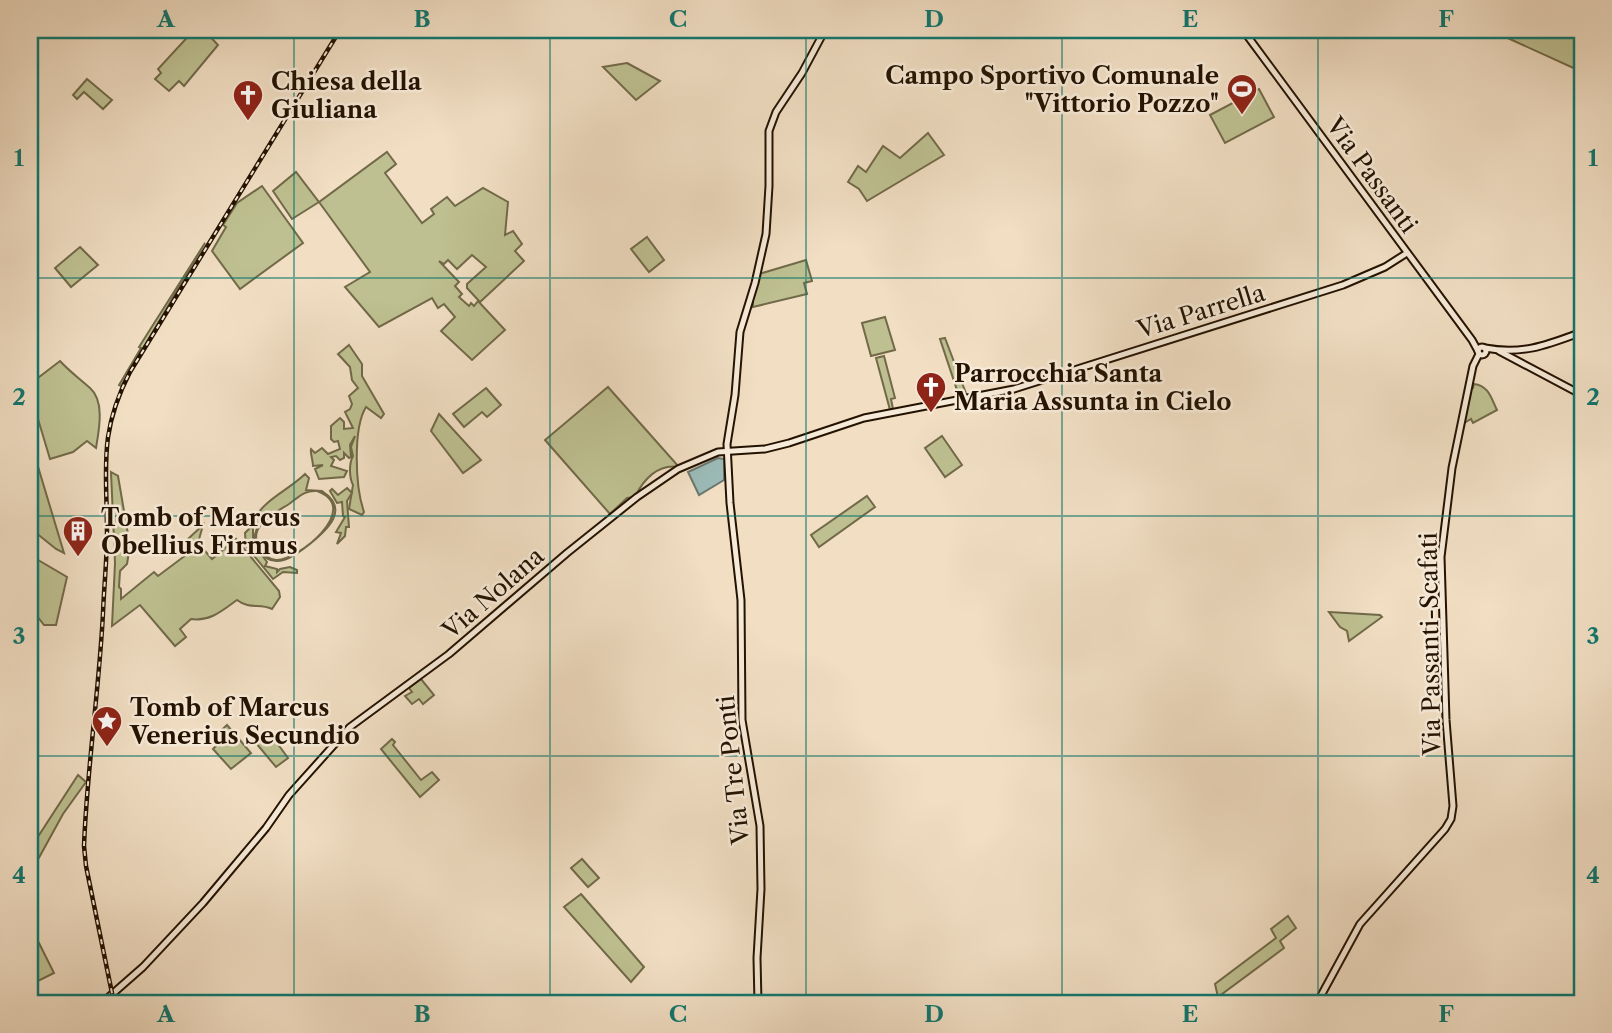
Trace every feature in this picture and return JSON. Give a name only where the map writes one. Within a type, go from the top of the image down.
[{"type":"street","name":"Via Tre Ponti","points":[[758,1003],[760,826],[741,720],[741,595],[730,503],[727,444],[735,394],[740,332],[766,234],[769,131],[773,118],[825,30]]},
{"type":"street","name":"Via Passanti","points":[[1243,30],[1482,351]]},
{"type":"street","name":"Via Parrella","points":[[1001,393],[1349,283],[1385,267],[1407,253]]},
{"type":"street","points":[[1482,351],[1531,350],[1582,332]]},
{"type":"street","points":[[1498,350],[1582,396]]},
{"type":"street","name":"Via Passanti-Scafati","points":[[1317,1003],[1360,924],[1445,829],[1452,814],[1445,709],[1441,557],[1452,468],[1473,366],[1482,351]]},
{"type":"street","name":"Via Nolana","points":[[102,1003],[143,967],[203,903],[266,828],[289,795],[350,727],[449,654],[512,598],[637,497],[678,469],[718,452],[765,449],[864,418],[1001,393]]},
{"type":"green space","points":[[194,30],[204,30],[218,45],[184,86],[179,81],[169,91],[155,79],[161,73],[158,69]]},
{"type":"green space","points":[[1490,30],[1582,30],[1582,71],[1580,71]]},
{"type":"green space","points":[[627,63],[660,81],[636,100],[603,67]]},
{"type":"green space","points":[[87,79],[112,100],[103,109],[84,92],[77,99],[73,95]]},
{"type":"green space","name":"Campo Sportivo Comunale \"Vittorio Pozzo\"","points":[[1259,89],[1274,117],[1225,143],[1210,115]]},
{"type":"green space","points":[[928,133],[944,155],[867,201],[859,189],[848,182],[858,166],[866,172],[883,146],[900,158]]},
{"type":"green space","points":[[387,152],[396,164],[385,173],[422,223],[434,214],[431,209],[447,197],[455,206],[483,188],[508,202],[505,235],[513,231],[522,244],[515,251],[524,261],[480,302],[467,288],[467,284],[486,267],[472,255],[457,269],[448,260],[444,264],[439,261],[459,282],[455,286],[462,294],[459,297],[469,306],[471,303],[474,306],[478,301],[505,330],[472,360],[441,331],[455,317],[444,304],[438,308],[432,298],[379,327],[345,287],[370,272],[319,202]]},
{"type":"green space","points":[[296,172],[319,202],[292,219],[273,191]]},
{"type":"green space","points":[[262,186],[303,243],[240,289],[212,251],[226,227],[223,225],[237,203]]},
{"type":"green space","points":[[647,237],[664,260],[649,272],[631,249]]},
{"type":"green space","points":[[205,243],[121,386],[119,385],[141,348],[139,347]]},
{"type":"green space","points":[[80,247],[98,265],[71,287],[55,268]]},
{"type":"green space","points":[[806,260],[812,281],[804,283],[807,294],[753,307],[753,302],[750,302],[759,274]]},
{"type":"green space","points":[[885,317],[895,350],[871,356],[862,323]]},
{"type":"green space","points":[[945,338],[967,396],[961,397],[957,390],[940,339]]},
{"type":"green space","points":[[349,345],[362,364],[362,376],[384,414],[381,418],[366,407],[359,429],[357,473],[364,512],[362,515],[349,509],[353,485],[350,474],[353,456],[351,447],[355,436],[350,445],[351,457],[344,453],[344,458],[340,460],[336,456],[331,457],[334,460],[331,466],[347,471],[344,477],[319,479],[315,469],[323,465],[313,466],[311,452],[311,449],[315,453],[322,448],[328,454],[340,449],[338,441],[331,439],[331,426],[340,418],[344,422],[344,429],[353,428],[345,412],[352,404],[349,396],[358,388],[352,380],[350,367],[338,354]]},
{"type":"green space","points":[[884,356],[895,398],[891,399],[893,409],[890,410],[876,358]]},
{"type":"green space","points":[[60,361],[95,394],[98,400],[99,425],[96,448],[87,441],[73,452],[50,459],[30,402],[30,384]]},
{"type":"green space","points":[[1474,384],[1486,390],[1497,410],[1473,423],[1471,419],[1464,423],[1470,387],[1473,388]]},
{"type":"green space","points":[[608,387],[679,467],[671,466],[652,474],[635,497],[627,498],[610,514],[545,440]]},
{"type":"green space","points":[[486,388],[501,405],[487,417],[482,412],[464,427],[453,414]]},
{"type":"green space","points":[[439,414],[481,460],[463,473],[431,431]]},
{"type":"green space","points":[[942,436],[962,465],[945,477],[925,448]]},
{"type":"green space","points":[[30,440],[64,553],[30,528]]},
{"type":"green space","points":[[111,472],[118,476],[130,546],[127,564],[120,571],[121,599],[154,572],[158,576],[186,555],[188,539],[203,525],[198,543],[212,559],[236,539],[279,591],[280,597],[272,609],[246,605],[237,600],[210,617],[191,619],[180,629],[186,637],[175,646],[140,605],[112,626],[115,563]]},
{"type":"green space","points":[[305,474],[309,478],[306,490],[322,491],[330,498],[335,512],[324,532],[312,542],[330,521],[333,509],[330,499],[317,491],[302,494],[264,521],[256,539],[262,552],[268,557],[276,560],[285,558],[308,545],[292,557],[278,561],[264,557],[256,547],[255,537],[259,524],[254,525],[253,521],[258,513]]},
{"type":"green space","points":[[347,488],[352,493],[347,501],[349,527],[346,527],[345,536],[337,544],[341,533],[336,532],[345,517],[342,502],[337,503],[330,491],[332,489],[338,495]]},
{"type":"green space","points":[[867,496],[875,507],[819,547],[811,535]]},
{"type":"green space","points":[[251,527],[253,543],[267,562],[265,566],[277,569],[277,572],[290,567],[297,570],[297,573],[283,572],[273,579],[246,546],[245,533]]},
{"type":"green space","points":[[33,557],[67,577],[56,625],[44,625],[30,607],[30,561]]},
{"type":"green space","points":[[1329,612],[1382,617],[1349,641],[1347,631],[1340,627]]},
{"type":"green space","points":[[421,679],[434,695],[423,704],[419,699],[412,704],[405,696],[412,692],[409,688]]},
{"type":"green space","points":[[227,725],[251,753],[231,769],[213,749],[218,744],[213,738]]},
{"type":"green space","points":[[269,732],[288,758],[276,767],[256,743]]},
{"type":"green space","points":[[392,739],[395,742],[393,745],[421,780],[432,772],[439,780],[420,797],[381,749]]},
{"type":"green space","points":[[78,775],[86,782],[63,814],[30,874],[30,849]]},
{"type":"green space","points":[[582,859],[599,878],[588,887],[571,868]]},
{"type":"green space","points":[[581,894],[644,967],[631,982],[564,907]]},
{"type":"green space","points":[[1288,916],[1296,928],[1280,941],[1284,948],[1218,997],[1215,984],[1276,938],[1271,929]]},
{"type":"green space","points":[[33,931],[54,973],[30,985],[30,933]]},
{"type":"water","points":[[718,458],[724,459],[724,480],[699,495],[688,472]]},
{"type":"railway","points":[[114,1003],[84,846],[106,563],[106,451],[113,414],[130,372],[340,30]]},
{"type":"place","name":"Campo Sportivo Comunale \"Vittorio Pozzo\"","points":[[1242,116]]},
{"type":"place","name":"Chiesa della Giuliana","points":[[248,122]]},
{"type":"place","name":"Parrocchia Santa Maria Assunta in Cielo","points":[[931,414]]},
{"type":"place","name":"Tomb of Marcus Obellius Firmus","points":[[78,558]]},
{"type":"place","name":"Tomb of Marcus Venerius Secundio","points":[[107,748]]}]
